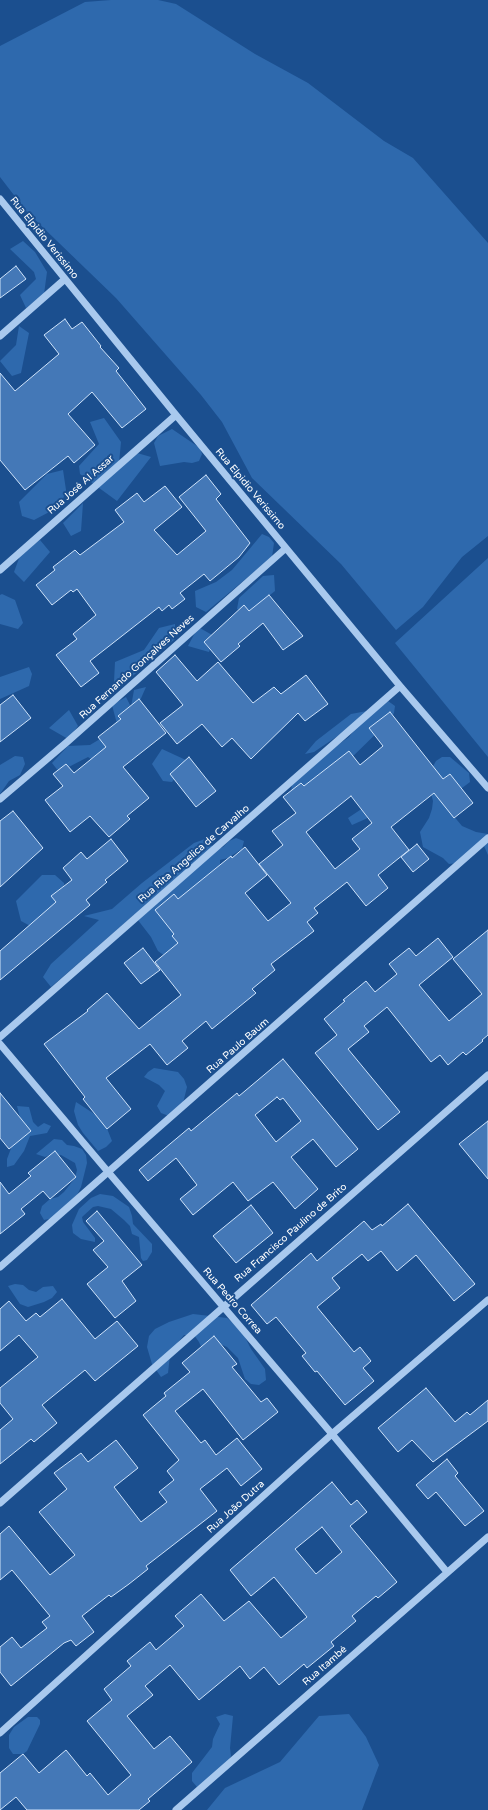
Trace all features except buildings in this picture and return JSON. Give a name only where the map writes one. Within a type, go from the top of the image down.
[{"type":"street","name":"Rua Elpidio Verissimo","points":[[0,199],[400,686],[488,788]]},
{"type":"street","points":[[0,336],[65,279]]},
{"type":"street","name":"Rua José Al Assar","points":[[0,570],[176,415]]},
{"type":"street","name":"Rua Fernando Gonçalves Neves","points":[[0,799],[67,742],[286,548]]},
{"type":"street","name":"Rua Rita Angelica de Carvalho","points":[[0,1037],[400,686]]},
{"type":"street","name":"Rua Paulo Baum","points":[[0,1267],[109,1173],[488,838]]},
{"type":"street","name":"Rua Pedro Correa","points":[[0,1044],[448,1572]]},
{"type":"street","name":"Rua Francisco Paulino de Brito","points":[[0,1503],[488,1075]]},
{"type":"street","name":"Rua João Dutra","points":[[0,1732],[332,1434],[488,1300]]},
{"type":"street","name":"Rua Itambé","points":[[176,1810],[488,1536]]},
{"type":"shaded area","points":[[111,0],[158,0],[176,4],[255,54],[308,83],[384,141],[413,158],[488,243],[488,536],[462,557],[423,607],[396,630],[341,564],[252,478],[222,422],[201,395],[116,298],[27,212],[0,177],[0,46],[85,2]]},
{"type":"shaded area","points":[[23,241],[35,252],[47,272],[44,294],[26,308],[20,295],[36,279],[34,272],[10,249]]},
{"type":"shaded area","points":[[19,326],[29,333],[21,373],[12,376],[0,361],[16,345]]},
{"type":"shaded area","points":[[104,418],[121,442],[119,463],[137,453],[151,457],[117,501],[80,474],[79,466],[99,444],[90,422]]},
{"type":"shaded area","points":[[172,429],[200,448],[202,454],[199,461],[160,466],[154,443],[158,436]]},
{"type":"shaded area","points":[[63,470],[66,490],[62,502],[55,509],[34,520],[22,516],[19,502],[47,474]]},
{"type":"shaded area","points":[[83,503],[81,531],[71,536],[63,523]]},
{"type":"shaded area","points":[[262,534],[269,537],[274,543],[272,557],[206,612],[196,607],[195,591],[216,582],[232,570]]},
{"type":"shaded area","points":[[40,540],[50,552],[24,582],[14,572],[21,553]]},
{"type":"shaded area","points":[[488,558],[488,757],[395,643]]},
{"type":"shaded area","points":[[274,575],[275,591],[246,614],[237,609],[239,598],[263,576]]},
{"type":"shaded area","points":[[2,594],[15,600],[23,623],[18,629],[0,624],[0,595]]},
{"type":"shaded area","points":[[175,624],[175,639],[127,681],[114,682],[115,662],[144,650],[159,628]]},
{"type":"shaded area","points":[[198,627],[214,636],[209,652],[188,646]]},
{"type":"shaded area","points":[[29,667],[32,674],[29,686],[0,699],[0,677]]},
{"type":"shaded area","points":[[146,687],[130,723],[117,724],[112,705],[126,697],[131,707],[134,690]]},
{"type":"shaded area","points":[[388,701],[395,706],[394,713],[389,721],[346,763],[325,779],[291,792],[292,784],[328,752],[349,737],[356,728],[348,729],[314,752],[305,754],[316,741],[351,714],[367,711]]},
{"type":"shaded area","points":[[69,710],[78,726],[68,739],[49,728]]},
{"type":"shaded area","points":[[105,736],[116,746],[103,767],[88,757],[59,772],[52,763],[68,746],[90,745]]},
{"type":"shaded area","points":[[162,749],[188,761],[172,782],[163,781],[152,764]]},
{"type":"shaded area","points":[[15,756],[23,757],[25,764],[20,775],[9,781],[0,794],[0,765]]},
{"type":"shaded area","points":[[442,757],[450,757],[469,773],[470,782],[446,800],[447,808],[462,826],[476,832],[488,834],[488,855],[484,846],[477,844],[457,863],[449,864],[443,858],[423,847],[420,832],[429,818],[433,801],[431,793],[432,768],[436,761]]},
{"type":"shaded area","points":[[363,808],[370,817],[352,825],[348,818]]},
{"type":"shaded area","points":[[236,838],[244,841],[242,849],[228,858],[220,860],[220,867],[184,943],[165,956],[158,951],[151,937],[134,915],[51,987],[43,977],[51,964],[99,920],[84,916],[112,909],[142,883],[194,843],[205,839],[216,850]]},
{"type":"shaded area","points":[[42,875],[55,875],[64,883],[65,900],[36,929],[21,921],[16,901]]},
{"type":"shaded area","points":[[154,1068],[178,1072],[184,1079],[187,1087],[183,1103],[169,1116],[161,1113],[157,1106],[165,1091],[159,1085],[144,1077]]},
{"type":"shaded area","points":[[76,1102],[96,1115],[106,1126],[112,1141],[106,1147],[98,1151],[83,1133],[78,1125],[74,1111]]},
{"type":"shaded area","points":[[17,1106],[29,1107],[33,1122],[38,1127],[44,1123],[51,1126],[47,1133],[30,1136],[24,1151],[14,1165],[7,1167],[7,1159],[21,1122]]},
{"type":"shaded area","points":[[54,1139],[62,1140],[67,1145],[82,1149],[86,1155],[87,1163],[81,1187],[77,1195],[53,1218],[44,1220],[40,1213],[42,1206],[50,1199],[58,1197],[64,1192],[75,1178],[77,1170],[75,1163],[61,1155],[52,1154],[45,1157],[36,1154]]},
{"type":"shaded area","points":[[100,1194],[113,1196],[129,1207],[133,1224],[152,1244],[152,1252],[147,1260],[143,1261],[141,1258],[139,1237],[132,1234],[130,1226],[111,1209],[98,1206],[93,1207],[82,1217],[83,1222],[95,1238],[95,1242],[81,1239],[73,1233],[72,1225],[79,1209],[91,1198]]},
{"type":"shaded area","points":[[15,1284],[23,1285],[29,1290],[36,1292],[43,1287],[53,1286],[57,1292],[52,1298],[28,1307],[20,1304],[8,1286]]},
{"type":"shaded area","points":[[193,1314],[227,1318],[233,1323],[244,1335],[251,1349],[265,1369],[266,1380],[259,1385],[251,1384],[245,1379],[238,1358],[227,1347],[218,1343],[202,1349],[194,1335],[184,1335],[179,1341],[170,1355],[168,1373],[161,1377],[152,1364],[147,1347],[149,1336],[155,1329],[169,1322]]},
{"type":"shaded area","points":[[225,1714],[233,1716],[230,1748],[231,1756],[227,1764],[197,1787],[192,1781],[192,1773],[212,1747],[213,1739],[220,1724],[216,1717]]},
{"type":"shaded area","points":[[349,1714],[366,1737],[379,1765],[362,1810],[207,1810],[225,1788],[280,1762],[319,1716]]},
{"type":"shaded area","points":[[28,1717],[37,1717],[40,1720],[40,1724],[27,1751],[23,1754],[13,1754],[9,1748],[9,1735],[14,1727]]}]
